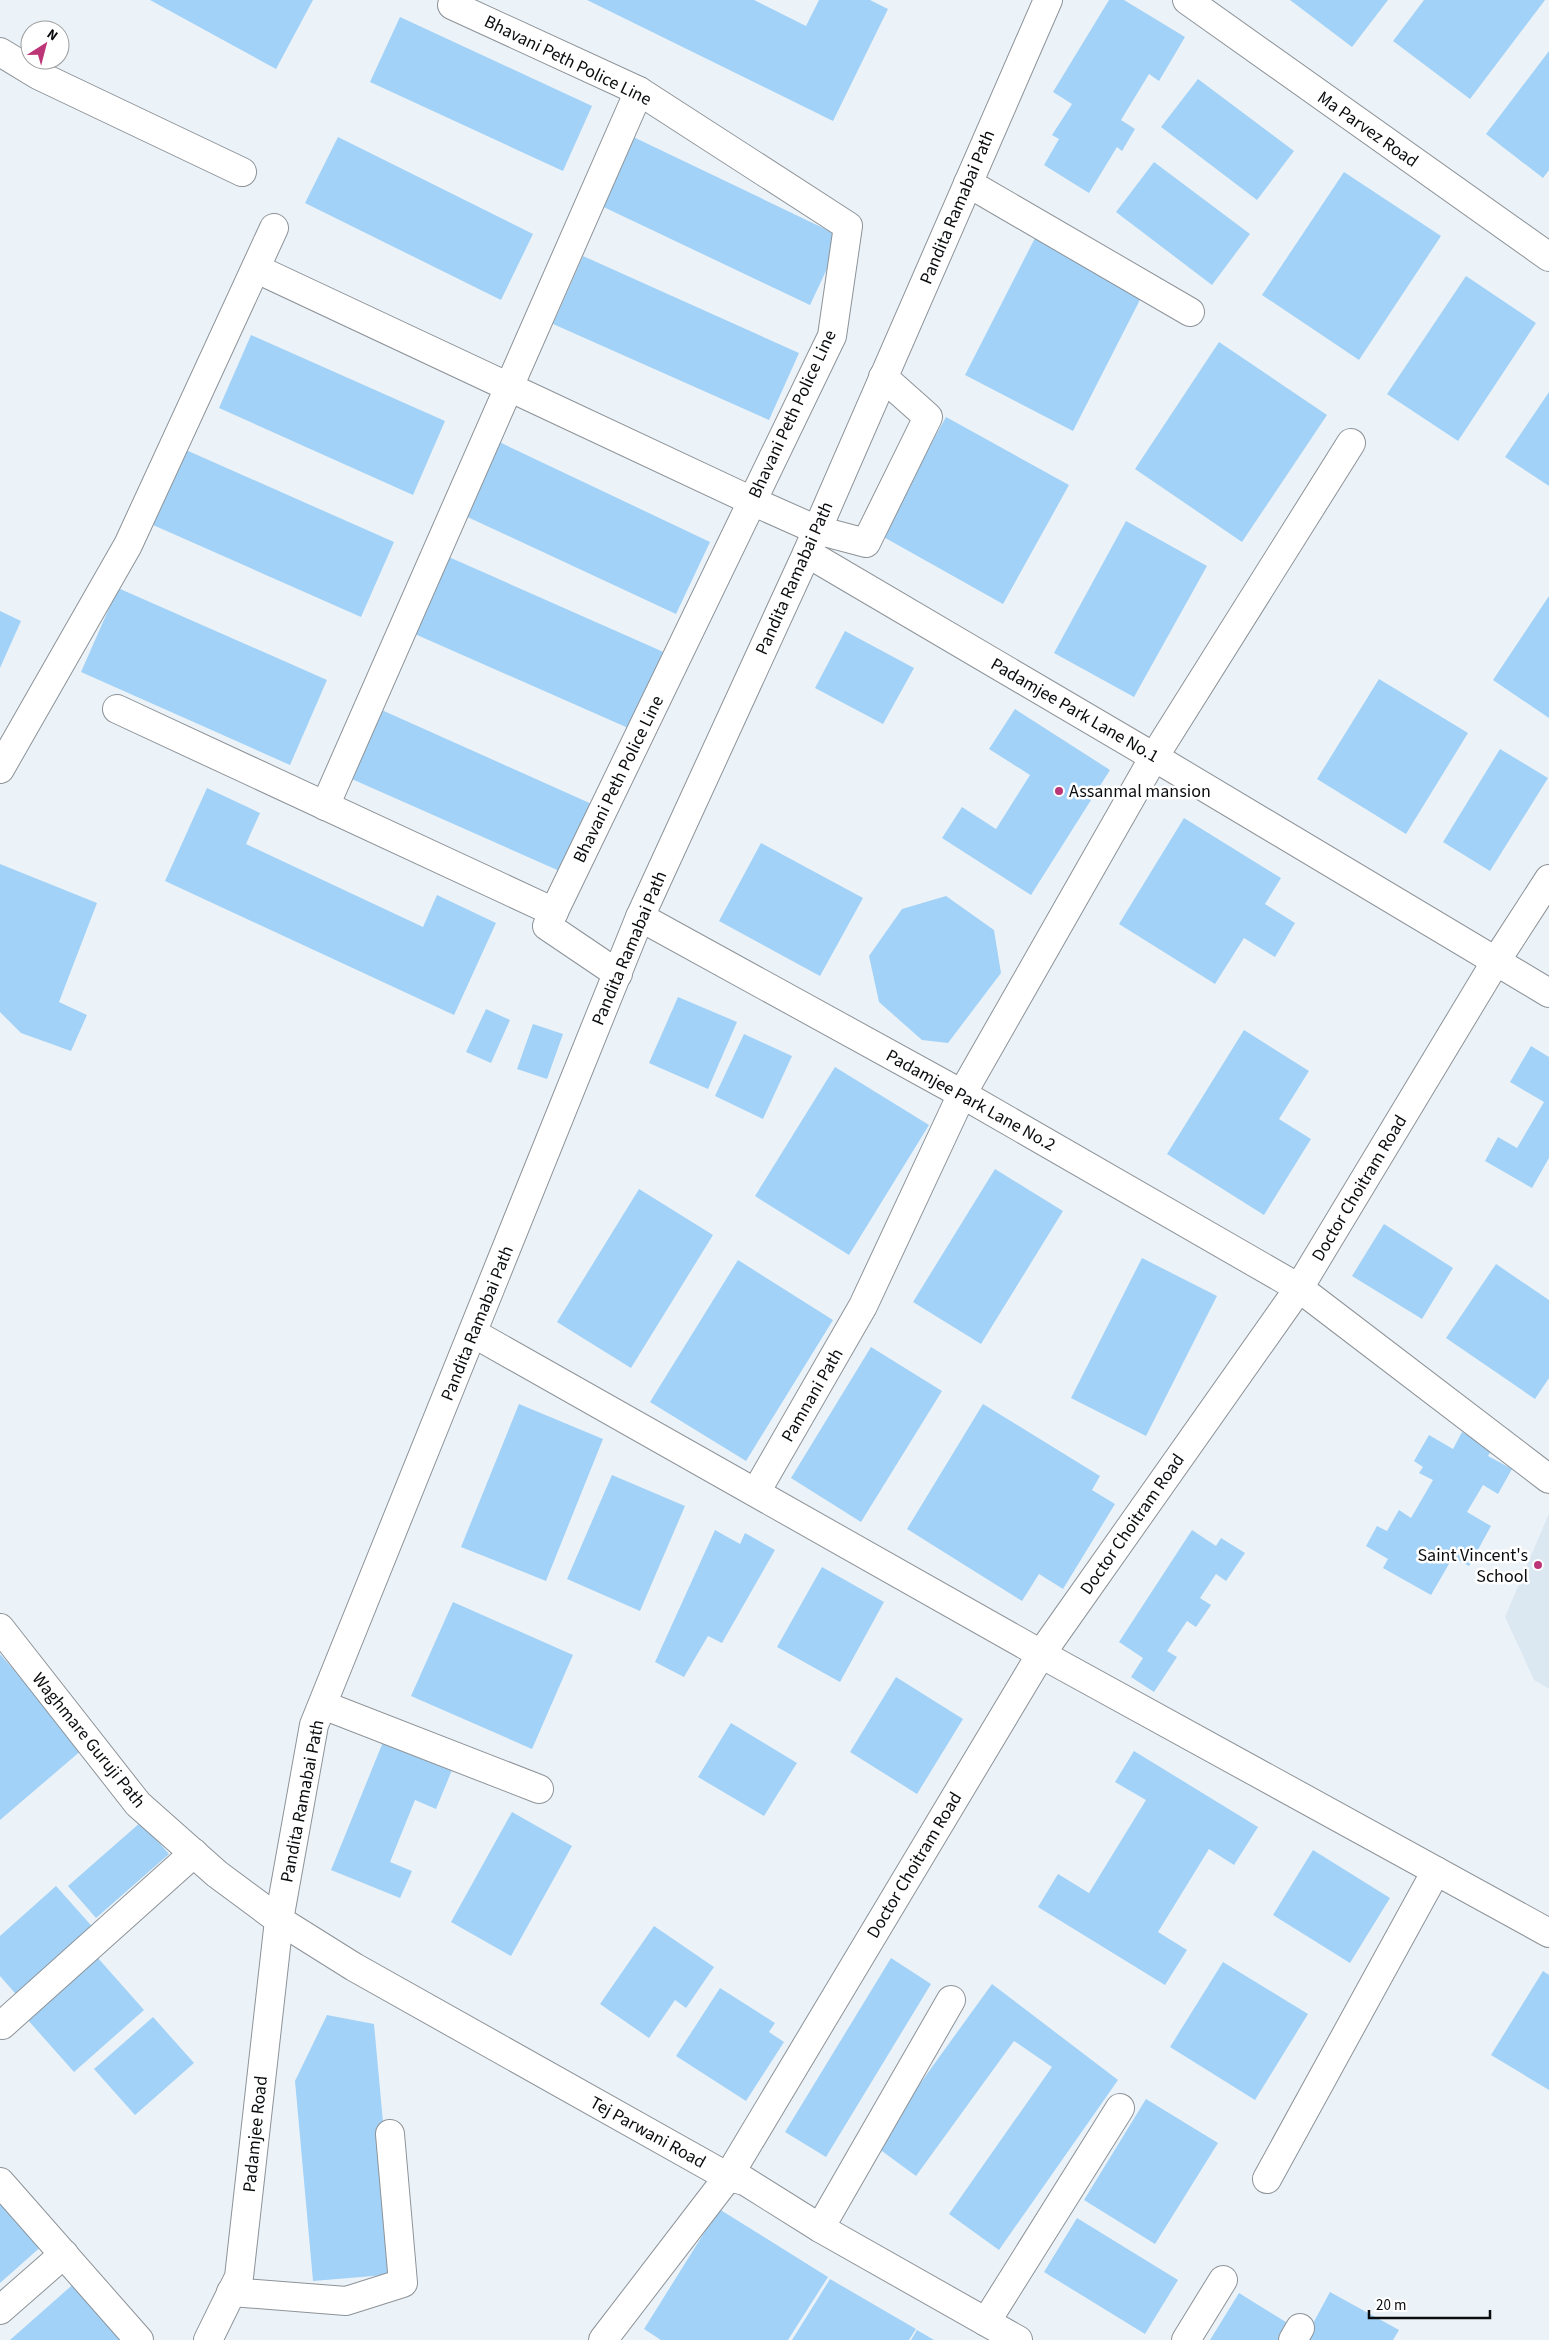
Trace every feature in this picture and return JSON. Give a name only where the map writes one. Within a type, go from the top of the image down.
[{"type":"street","name":"Ma Parvez Road","points":[[1187,0],[1549,257]]},
{"type":"street","name":"Pandita Ramabai Path","points":[[279,1920],[314,1725],[640,917],[812,541],[884,376],[968,183],[1038,4]]},
{"type":"street","name":"Bhavani Peth Police Line","points":[[452,5],[639,91],[848,226],[832,336],[547,926],[618,974]]},
{"type":"street","points":[[0,52],[38,75],[242,172]]},
{"type":"street","points":[[325,806],[639,91]]},
{"type":"street","points":[[968,183],[1190,312]]},
{"type":"street","points":[[0,769],[128,545],[274,228]]},
{"type":"street","points":[[256,269],[752,501],[812,541],[866,543],[928,417],[884,376]]},
{"type":"street","name":"Pamnani Path","points":[[756,1492],[868,1296],[962,1094],[1154,757],[1350,443]]},
{"type":"street","name":"Padamjee Park Lane No.1","points":[[812,541],[1154,757],[1549,993]]},
{"type":"street","points":[[117,709],[554,912]]},
{"type":"street","name":"Doctor Choitram Road","points":[[606,2339],[728,2177],[1041,1654],[1299,1288],[1496,961],[1549,879]]},
{"type":"street","name":"Padamjee Park Lane No.2","points":[[640,917],[962,1094],[1299,1288],[1549,1479]]},
{"type":"street","points":[[473,1333],[1041,1654],[1549,1933]]},
{"type":"street","name":"Waghmare Guruji Path","points":[[0,1628],[138,1804],[217,1874],[279,1920]]},
{"type":"street","points":[[323,1705],[540,1789]]},
{"type":"street","points":[[2,2025],[194,1853]]},
{"type":"street","points":[[1267,2179],[1436,1871]]},
{"type":"street","name":"Tej Parwani Road","points":[[279,1920],[354,1967],[728,2177],[745,2181],[820,2228],[1018,2340]]},
{"type":"street","name":"Padamjee Road","points":[[208,2340],[239,2277],[279,1920]]},
{"type":"street","points":[[820,2228],[950,2000]]},
{"type":"street","points":[[986,2322],[1120,2108]]},
{"type":"street","points":[[232,2292],[346,2301],[403,2283],[390,2134]]},
{"type":"street","points":[[0,2182],[139,2340]]},
{"type":"street","points":[[0,2310],[64,2254]]},
{"type":"street","points":[[1186,2340],[1223,2280]]},
{"type":"shaded area","name":"Saint Vincent's School","points":[[1549,1513],[1549,1689],[1534,1680],[1505,1617]]},
{"type":"building","points":[[150,0],[313,0],[276,69]]},
{"type":"building","points":[[587,0],[754,0],[806,26],[819,0],[870,0],[888,9],[833,121]]},
{"type":"building","points":[[1109,0],[1124,0],[1185,37],[1159,81],[1149,74],[1121,120],[1135,129],[1122,151],[1117,147],[1089,193],[1044,165],[1059,139],[1052,135],[1072,104],[1053,92]]},
{"type":"building","points":[[1290,0],[1388,0],[1352,47]]},
{"type":"building","points":[[1424,0],[1545,0],[1470,99],[1393,41]]},
{"type":"building","points":[[400,17],[592,106],[563,171],[370,82]]},
{"type":"building","points":[[1549,51],[1549,170],[1543,178],[1486,134]]},
{"type":"building","points":[[1198,79],[1294,151],[1257,200],[1161,127]]},
{"type":"building","points":[[625,133],[842,237],[810,305],[593,202]]},
{"type":"building","points":[[338,137],[533,234],[501,300],[305,203]]},
{"type":"building","points":[[1154,162],[1250,234],[1212,285],[1116,212]]},
{"type":"building","points":[[1344,172],[1441,236],[1359,360],[1262,295]]},
{"type":"building","points":[[1036,236],[1144,292],[1073,431],[965,375]]},
{"type":"building","points":[[583,256],[799,353],[769,420],[553,324]]},
{"type":"building","points":[[1466,276],[1536,323],[1458,441],[1387,394]]},
{"type":"building","points":[[251,335],[445,421],[413,495],[219,408]]},
{"type":"building","points":[[1219,342],[1327,415],[1242,542],[1135,469]]},
{"type":"building","points":[[1549,392],[1549,486],[1505,457]]},
{"type":"building","points":[[946,417],[1069,485],[1003,604],[880,535]]},
{"type":"building","points":[[495,440],[710,542],[676,614],[461,514]]},
{"type":"building","points":[[186,450],[394,542],[361,617],[153,525]]},
{"type":"building","points":[[1126,521],[1207,566],[1134,697],[1054,653]]},
{"type":"building","points":[[442,554],[668,654],[635,731],[408,631]]},
{"type":"building","points":[[118,588],[327,680],[290,765],[81,672]]},
{"type":"building","points":[[1549,596],[1549,718],[1493,680]]},
{"type":"building","points":[[0,611],[21,621],[0,668]]},
{"type":"building","points":[[845,631],[914,668],[883,724],[815,688]]},
{"type":"building","points":[[1379,679],[1468,733],[1406,834],[1317,779]]},
{"type":"building","points":[[375,707],[594,805],[564,873],[345,776]]},
{"type":"building","name":"Assanmal mansion","points":[[1015,709],[1110,770],[1031,895],[942,838],[962,807],[996,829],[1030,775],[989,749]]},
{"type":"building","points":[[1500,749],[1548,778],[1490,871],[1443,842]]},
{"type":"building","points":[[207,788],[260,813],[246,844],[423,927],[437,895],[496,923],[454,1015],[165,881]]},
{"type":"building","points":[[1184,818],[1281,878],[1265,904],[1295,923],[1275,957],[1244,938],[1215,984],[1119,924]]},
{"type":"building","points":[[761,843],[863,898],[820,976],[719,921]]},
{"type":"building","points":[[0,864],[97,903],[59,1002],[87,1015],[71,1051],[21,1033],[0,1012]]},
{"type":"building","points":[[946,896],[994,930],[1001,973],[948,1043],[922,1040],[879,1002],[869,956],[902,909]]},
{"type":"building","points":[[678,997],[737,1022],[708,1089],[649,1063]]},
{"type":"building","points":[[486,1009],[510,1020],[491,1063],[466,1052]]},
{"type":"building","points":[[533,1024],[563,1034],[547,1079],[517,1069]]},
{"type":"building","points":[[1244,1030],[1309,1071],[1279,1119],[1311,1139],[1264,1215],[1167,1154]]},
{"type":"building","points":[[744,1034],[792,1056],[763,1119],[715,1096]]},
{"type":"building","points":[[1531,1046],[1549,1057],[1549,1158],[1532,1188],[1485,1161],[1498,1137],[1517,1148],[1544,1102],[1510,1082]]},
{"type":"building","points":[[835,1067],[929,1125],[849,1255],[755,1196]]},
{"type":"building","points":[[995,1169],[1063,1211],[981,1344],[913,1302]]},
{"type":"building","points":[[639,1189],[713,1235],[631,1368],[557,1322]]},
{"type":"building","points":[[1384,1224],[1453,1268],[1422,1319],[1352,1276]]},
{"type":"building","points":[[1142,1258],[1217,1296],[1146,1436],[1071,1398]]},
{"type":"building","points":[[738,1260],[833,1320],[746,1461],[650,1402]]},
{"type":"building","points":[[1496,1264],[1549,1300],[1549,1378],[1535,1399],[1446,1338]]},
{"type":"building","points":[[871,1347],[942,1391],[861,1522],[791,1478]]},
{"type":"building","points":[[519,1404],[603,1439],[546,1581],[461,1547]]},
{"type":"building","points":[[983,1404],[1100,1476],[1092,1490],[1115,1504],[1063,1589],[1039,1574],[1022,1601],[907,1529]]},
{"type":"building","points":[[1462,1432],[1492,1449],[1488,1456],[1512,1469],[1498,1494],[1483,1485],[1467,1512],[1491,1526],[1469,1566],[1453,1557],[1431,1595],[1383,1568],[1388,1559],[1366,1546],[1377,1526],[1387,1531],[1399,1510],[1411,1518],[1433,1480],[1419,1473],[1423,1467],[1414,1461],[1429,1435],[1453,1449]]},
{"type":"building","points":[[612,1475],[685,1506],[640,1611],[567,1579]]},
{"type":"building","points":[[715,1530],[740,1544],[745,1533],[775,1550],[722,1643],[708,1636],[684,1677],[655,1662]]},
{"type":"building","points":[[1192,1530],[1216,1546],[1221,1538],[1245,1553],[1226,1581],[1216,1574],[1200,1598],[1211,1605],[1196,1627],[1187,1621],[1167,1651],[1177,1657],[1154,1692],[1131,1677],[1143,1658],[1119,1642]]},
{"type":"building","points":[[822,1567],[884,1602],[840,1682],[777,1647]]},
{"type":"building","points":[[453,1602],[573,1655],[532,1749],[411,1696]]},
{"type":"building","points":[[0,1654],[83,1749],[0,1820]]},
{"type":"building","points":[[896,1677],[963,1719],[917,1794],[850,1752]]},
{"type":"building","points":[[731,1723],[797,1763],[764,1816],[698,1777]]},
{"type":"building","points":[[383,1742],[452,1770],[436,1809],[415,1800],[390,1862],[412,1871],[400,1898],[331,1870]]},
{"type":"building","points":[[1134,1751],[1258,1827],[1234,1865],[1209,1849],[1158,1932],[1187,1950],[1165,1985],[1038,1907],[1058,1874],[1089,1893],[1146,1800],[1115,1782]]},
{"type":"building","points":[[512,1812],[572,1846],[511,1956],[451,1922]]},
{"type":"building","points":[[141,1822],[169,1854],[96,1918],[68,1886]]},
{"type":"building","points":[[1313,1850],[1390,1898],[1350,1963],[1273,1915]]},
{"type":"building","points":[[56,1886],[97,1932],[21,2000],[0,1976],[0,1936]]},
{"type":"building","points":[[654,1926],[714,1967],[686,2008],[675,2000],[649,2038],[600,2004]]},
{"type":"building","points":[[97,1957],[144,2010],[74,2072],[27,2019]]},
{"type":"building","points":[[891,1958],[931,1984],[826,2157],[785,2132]]},
{"type":"building","points":[[1223,1962],[1308,2014],[1255,2100],[1170,2047]]},
{"type":"building","points":[[1543,1971],[1549,1975],[1549,2090],[1491,2055]]},
{"type":"building","points":[[992,1984],[1118,2080],[999,2250],[949,2214],[1052,2067],[1014,2041],[916,2176],[875,2146]]},
{"type":"building","points":[[720,1988],[775,2023],[769,2032],[784,2042],[746,2101],[676,2056]]},
{"type":"building","points":[[327,2015],[374,2024],[397,2274],[313,2281],[295,2081]]},
{"type":"building","points":[[153,2017],[194,2063],[135,2115],[94,2069]]},
{"type":"building","points":[[1146,2099],[1218,2143],[1155,2244],[1084,2200]]},
{"type":"building","points":[[0,2195],[44,2244],[0,2283]]},
{"type":"building","points":[[719,2209],[828,2277],[788,2340],[661,2340],[644,2329]]},
{"type":"building","points":[[1077,2218],[1178,2280],[1145,2334],[1044,2272]]},
{"type":"building","points":[[830,2279],[916,2329],[909,2340],[792,2340]]},
{"type":"building","points":[[78,2280],[132,2340],[10,2340]]},
{"type":"building","points":[[1330,2292],[1399,2330],[1393,2340],[1304,2340]]},
{"type":"building","points":[[1239,2293],[1294,2327],[1286,2340],[1210,2340]]},
{"type":"building","points":[[917,2330],[934,2340],[911,2340]]},
{"type":"place","name":"Assanmal mansion","points":[[1059,791]]},
{"type":"place","name":"Saint Vincent's School","points":[[1538,1565]]}]
